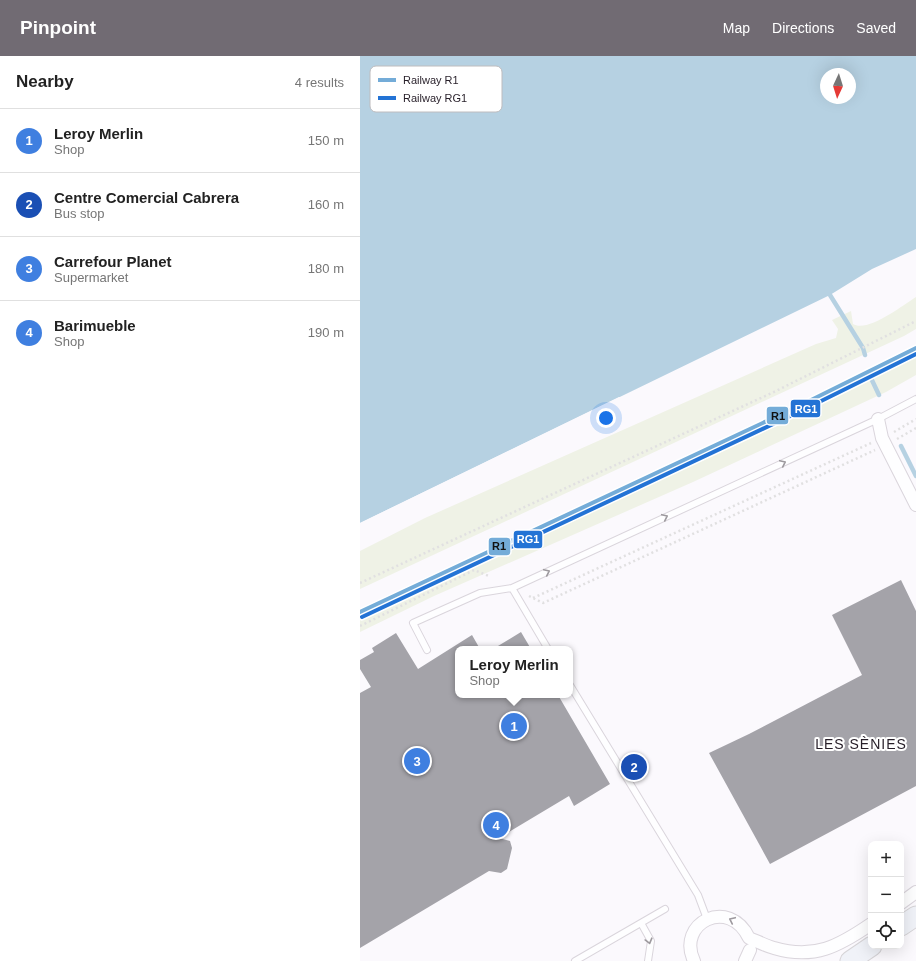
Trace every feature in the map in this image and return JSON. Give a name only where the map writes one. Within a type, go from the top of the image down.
[{"type":"main road","points":[[904,924],[916,916]]},
{"type":"main road","points":[[850,961],[868,949]]},
{"type":"street","points":[[878,419],[884,442],[916,505]]},
{"type":"street","points":[[904,901],[916,892]]},
{"type":"street","points":[[694,961],[690,954],[690,942],[699,924],[707,919],[724,916],[736,921],[745,929],[748,950],[772,948],[790,952],[812,953],[828,949],[851,938],[868,926]]},
{"type":"lane","points":[[427,650],[413,623],[480,593],[512,588],[878,419],[916,399]]},
{"type":"lane","points":[[512,588],[546,646]]},
{"type":"lane","points":[[573,690],[698,896],[707,919]]},
{"type":"lane","points":[[575,961],[665,909]]},
{"type":"lane","points":[[641,923],[651,941],[648,961]]},
{"type":"path","points":[[360,583],[776,391],[916,321]]},
{"type":"path","points":[[512,588],[543,603],[884,442],[916,419]]},
{"type":"path","points":[[533,598],[916,428]]},
{"type":"path","points":[[360,626],[474,570],[489,576]]},
{"type":"shaded area","points":[[916,297],[916,329],[904,336],[360,589],[360,551],[425,518],[816,344],[836,338],[838,329],[832,320],[851,311],[853,324],[859,326],[867,325],[894,312]]},
{"type":"shaded area","points":[[916,355],[916,375],[886,392],[693,482],[434,596],[360,632],[360,620],[806,412]]},
{"type":"water","points":[[360,56],[916,56],[916,249],[872,269],[830,295],[360,523]]},
{"type":"pier","points":[[619,397],[624,397],[360,525],[360,523]]},
{"type":"building","points":[[901,580],[916,611],[916,786],[770,864],[709,753],[749,734],[862,675],[832,615]]},
{"type":"building","points":[[521,632],[529,646],[498,646]]},
{"type":"building","points":[[396,633],[418,669],[472,635],[478,646],[455,646],[455,698],[560,698],[610,784],[574,806],[569,796],[499,838],[510,841],[512,848],[507,869],[501,873],[489,871],[360,948],[360,693],[371,687],[360,669],[360,660],[374,652],[372,648]]},
{"type":"waterway","points":[[830,295],[863,348],[865,355]]},
{"type":"waterway","points":[[870,376],[879,395]]},
{"type":"waterway","points":[[901,446],[916,476]]},
{"type":"rail line","name":"R1","points":[[360,612],[801,405],[916,348]]},
{"type":"rail line","name":"RG1","points":[[362,617],[803,410],[916,354]]},
{"type":"place","name":"Leroy Merlin","points":[[514,726]]},
{"type":"place","name":"Carrefour Planet","points":[[417,761]]},
{"type":"place","name":"Centre Comercial Cabrera","points":[[634,767]]},
{"type":"place","name":"Barimueble","points":[[496,825]]},
{"type":"district","name":"LES SÈNIES","points":[[861,744]]}]
